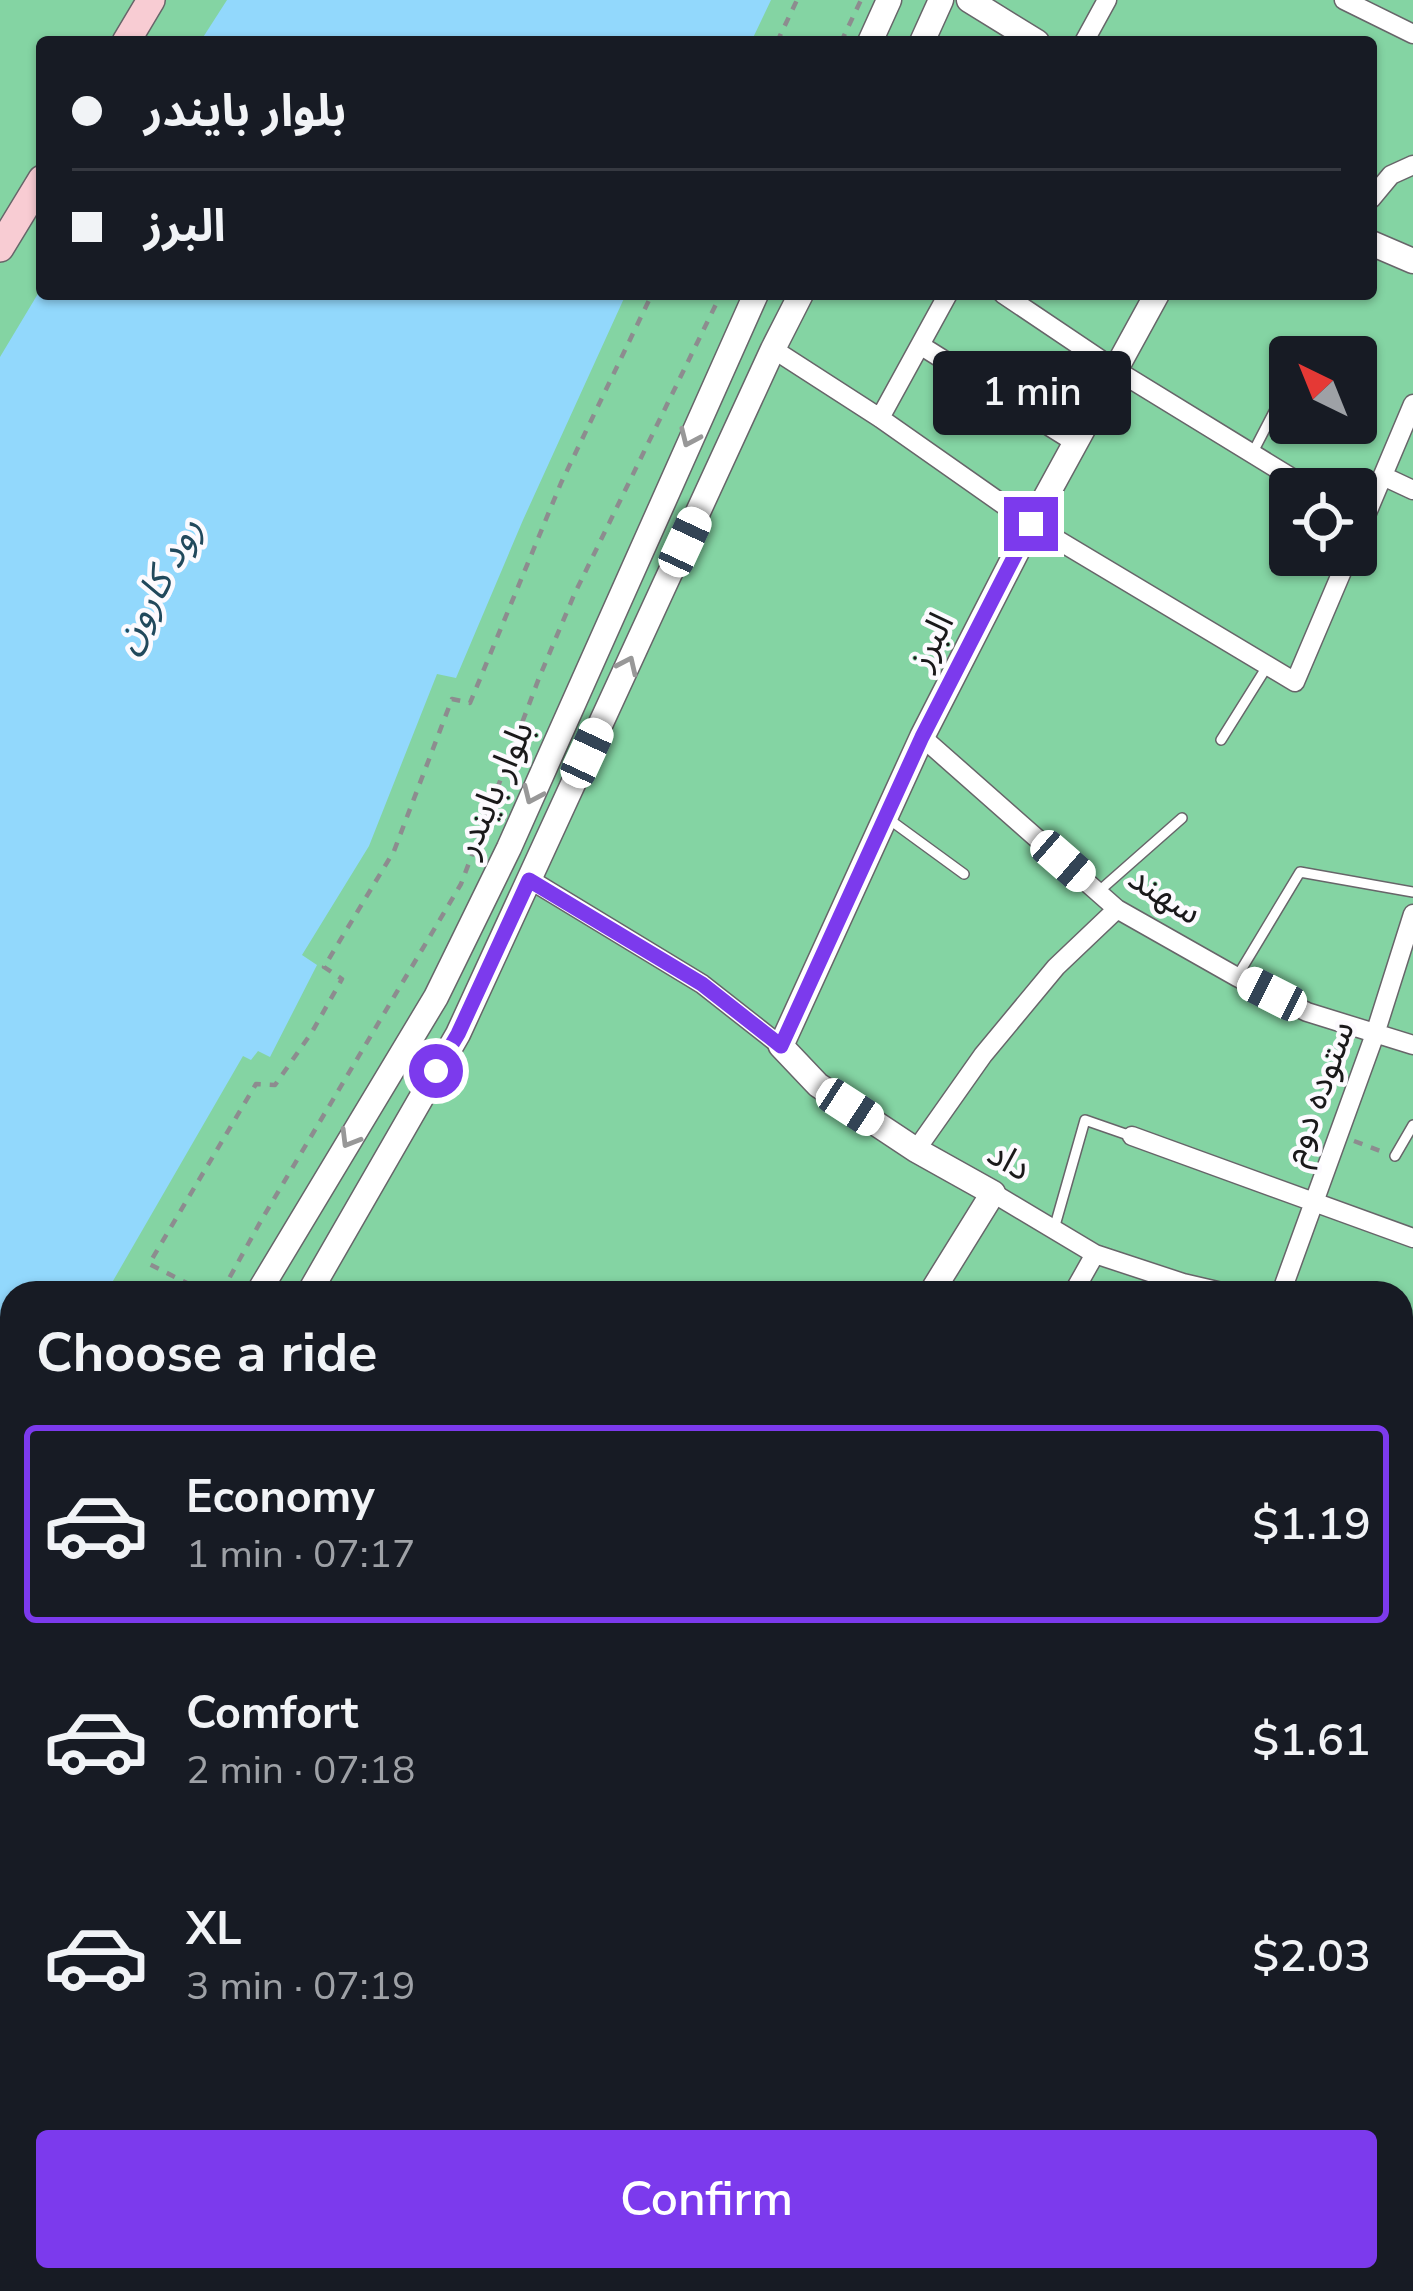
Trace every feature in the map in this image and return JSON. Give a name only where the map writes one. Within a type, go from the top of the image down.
[{"type":"main road","points":[[130,36],[152,0]]},
{"type":"main road","points":[[0,248],[36,189]]},
{"type":"street","points":[[873,36],[889,0]]},
{"type":"street","points":[[925,36],[941,0]]},
{"type":"street","points":[[969,0],[1027,36]]},
{"type":"street","points":[[1087,36],[1107,0]]},
{"type":"street","points":[[1344,0],[1413,34]]},
{"type":"street","points":[[1377,191],[1390,175],[1413,165]]},
{"type":"street","points":[[1377,167],[1390,175]]},
{"type":"street","points":[[1377,246],[1413,261]]},
{"type":"street","name":"بلوار بایندر","points":[[264,1281],[436,997],[508,848],[753,300]]},
{"type":"street","name":"بلوار بایندر","points":[[316,1281],[458,1034],[798,300]]},
{"type":"street","points":[[880,418],[945,300]]},
{"type":"street","points":[[1013,300],[1275,468]]},
{"type":"street","name":"البرز","points":[[784,1038],[922,737],[1154,300]]},
{"type":"street","points":[[920,345],[1076,443]]},
{"type":"street","points":[[773,349],[1031,524],[1295,682],[1340,576]]},
{"type":"street","points":[[707,398],[743,415]]},
{"type":"street","points":[[1377,488],[1412,408]]},
{"type":"street","points":[[1383,476],[1413,490]]},
{"type":"street","name":"سهند","points":[[922,737],[1117,909],[1307,1012],[1413,1046]]},
{"type":"street","name":"داد","points":[[529,880],[784,1038],[818,1085],[916,1150],[1095,1253],[1177,1281]]},
{"type":"street","points":[[916,1150],[983,1054],[1041,984],[1117,909]]},
{"type":"street","name":"ستوده دوم","points":[[1285,1281],[1413,914]]},
{"type":"street","points":[[1132,1136],[1413,1238]]},
{"type":"street","points":[[939,1281],[993,1193]]},
{"type":"street","points":[[1080,1281],[1095,1253]]},
{"type":"lane","points":[[1252,454],[1269,421]]},
{"type":"lane","points":[[1221,740],[1268,665]]},
{"type":"lane","points":[[886,817],[964,874]]},
{"type":"lane","points":[[1098,892],[1182,818]]},
{"type":"lane","points":[[1237,977],[1300,872],[1413,892]]},
{"type":"lane","points":[[1054,1229],[1084,1120],[1132,1136]]},
{"type":"lane","points":[[1395,1156],[1413,1125]]},
{"type":"path","points":[[779,36],[797,0]]},
{"type":"path","points":[[844,36],[861,0]]},
{"type":"path","points":[[183,1281],[148,1264],[256,1084],[275,1085],[342,979],[324,967],[394,851],[452,699],[470,703],[561,483],[649,300]]},
{"type":"path","points":[[228,1281],[461,884],[574,595],[718,300]]},
{"type":"path","points":[[1337,1135],[1395,1156]]},
{"type":"green space","points":[[0,0],[1413,0],[1413,1281],[0,1281]]},
{"type":"water","points":[[227,0],[771,0],[754,36],[204,36]]},
{"type":"water","name":"رود کارون","points":[[36,297],[623,300],[456,678],[437,674],[369,846],[302,955],[317,965],[270,1057],[258,1051],[251,1060],[243,1056],[113,1281],[0,1281],[0,357]]},
{"type":"route","points":[[436,1071],[529,880],[702,984],[781,1046],[922,737],[1031,524]]}]
